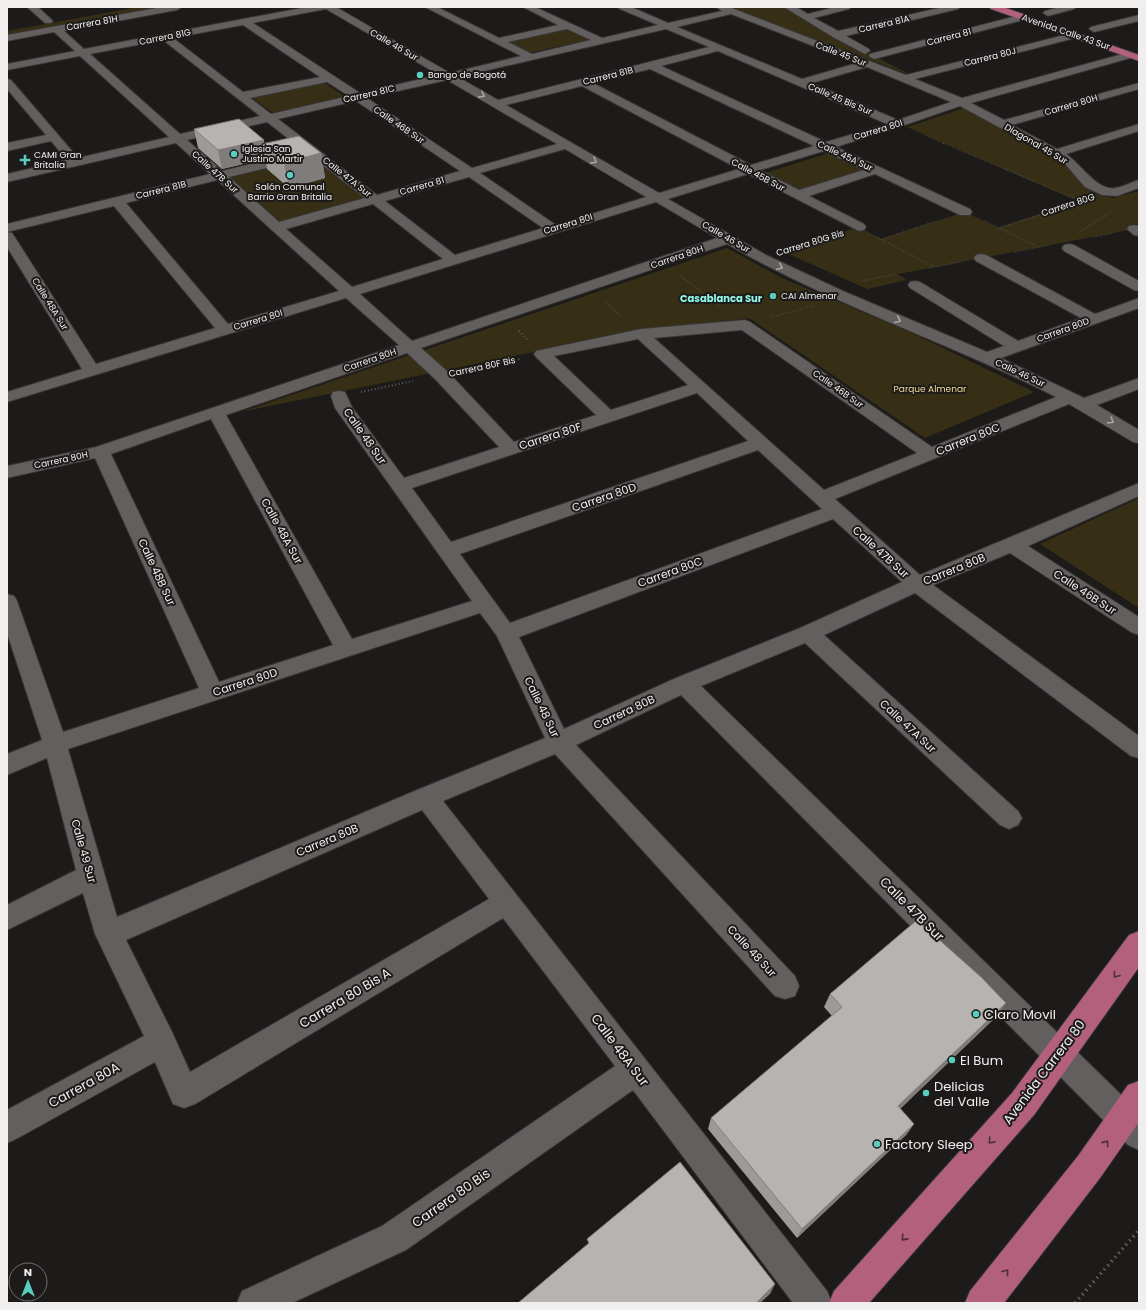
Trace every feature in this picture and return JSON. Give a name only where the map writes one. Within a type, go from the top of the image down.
[{"type":"main road","name":"Avenida Calle 43 Sur","points":[[994,7],[1135,56]]},
{"type":"main road","name":"Avenida Calle 43 Sur","points":[[1037,9],[1068,19]]},
{"type":"main road","name":"Avenida Calle 43 Sur","points":[[1091,27],[1109,34]]},
{"type":"main road","name":"Avenida Carrera 80","points":[[846,1303],[1023,1104],[1139,944]]},
{"type":"main road","points":[[982,1303],[1089,1167],[1134,1116]]},
{"type":"street","name":"Calle 47B Sur","points":[[32,7],[410,347]]},
{"type":"street","name":"Carrera 81H","points":[[7,38],[52,25],[128,7]]},
{"type":"street","name":"Carrera 81H","points":[[7,29],[52,25],[177,7]]},
{"type":"street","name":"Carrera 81G","points":[[7,67],[322,7]]},
{"type":"street","name":"Calle 46 Sur","points":[[329,7],[761,258],[846,297],[987,357],[1077,401],[1139,438]]},
{"type":"street","points":[[430,7],[530,57]]},
{"type":"street","points":[[528,7],[600,41]]},
{"type":"street","name":"Calle 45 Bis Sur","points":[[623,7],[898,124]]},
{"type":"street","name":"Calle 45 Sur","points":[[721,7],[870,60],[961,102]]},
{"type":"street","points":[[789,7],[836,35],[870,60]]},
{"type":"street","points":[[806,17],[846,7]]},
{"type":"street","name":"Carrera 81A","points":[[836,35],[954,7]]},
{"type":"street","points":[[1048,13],[1071,7]]},
{"type":"street","name":"Carrera 81C","points":[[7,178],[732,11]]},
{"type":"street","name":"Carrera 81","points":[[801,83],[870,60],[1024,17]]},
{"type":"street","points":[[1091,27],[1139,18]]},
{"type":"street","name":"Calle 46B Sur","points":[[245,22],[553,229]]},
{"type":"street","points":[[498,42],[567,26]]},
{"type":"street","name":"Carrera 80J","points":[[909,77],[1076,36]]},
{"type":"street","name":"Calle 47A Sur","points":[[165,37],[452,260]]},
{"type":"street","name":"Carrera 81B","points":[[496,104],[719,48]]},
{"type":"street","name":"Carrera 80I","points":[[7,397],[898,124],[961,102],[1135,56]]},
{"type":"street","name":"Calle 45A Sur","points":[[651,65],[965,212]]},
{"type":"street","points":[[242,96],[329,78]]},
{"type":"street","points":[[7,82],[74,162]]},
{"type":"street","name":"Calle 45B Sur","points":[[582,82],[859,227]]},
{"type":"street","name":"Carrera 80H","points":[[1003,124],[1139,86]]},
{"type":"street","name":"Diagonal 45 Sur","points":[[961,102],[1056,153],[1070,162],[1090,184],[1112,192]]},
{"type":"street","points":[[1056,153],[1139,127]]},
{"type":"street","points":[[7,147],[54,137]]},
{"type":"street","name":"Carrera 81","points":[[277,227],[567,144]]},
{"type":"street","name":"Carrera 81B","points":[[7,228],[314,152]]},
{"type":"street","points":[[798,195],[876,170]]},
{"type":"street","points":[[1112,192],[1139,184]]},
{"type":"street","points":[[117,200],[225,330]]},
{"type":"street","name":"Calle 48A Sur","points":[[7,236],[92,371]]},
{"type":"street","name":"Carrera 80H","points":[[7,472],[101,451],[729,239]]},
{"type":"street","points":[[1069,248],[1139,287]]},
{"type":"street","points":[[981,258],[1093,319]]},
{"type":"street","points":[[915,285],[1017,347]]},
{"type":"street","name":"Carrera 80D","points":[[987,357],[1139,303]]},
{"type":"street","name":"Calle 46B Sur","points":[[744,325],[931,454]]},
{"type":"street","points":[[542,354],[641,334],[744,325]]},
{"type":"street","name":"Calle 47B Sur","points":[[641,334],[917,584],[1139,749]]},
{"type":"street","points":[[410,347],[441,375],[511,449]]},
{"type":"street","points":[[542,354],[608,417]]},
{"type":"street","name":"Carrera 80C","points":[[506,634],[828,504],[931,454],[1077,401],[1139,383]]},
{"type":"street","name":"Carrera 80F","points":[[400,486],[699,387]]},
{"type":"street","name":"Calle 48 Sur","points":[[339,396],[344,408],[506,634],[559,742],[785,986]]},
{"type":"street","name":"Calle 48A Sur","points":[[216,412],[346,649]]},
{"type":"street","name":"Carrera 80D","points":[[447,551],[760,443]]},
{"type":"street","name":"Calle 48B Sur","points":[[101,451],[213,693]]},
{"type":"street","name":"Carrera 80B","points":[[109,934],[426,797],[559,742],[684,684],[808,633],[917,584],[1012,545],[1139,489]]},
{"type":"street","name":"Calle 46B Sur","points":[[1012,545],[1139,627]]},
{"type":"street","name":"Calle 49 Sur","points":[[7,601],[55,744],[91,876],[109,934],[162,1042],[184,1093]]},
{"type":"street","name":"Carrera 80D","points":[[7,765],[55,744],[485,604]]},
{"type":"street","name":"Calle 47A Sur","points":[[808,633],[1009,818]]},
{"type":"street","name":"Calle 47B Sur","points":[[684,684],[1059,1056],[1134,1116]]},
{"type":"street","name":"Calle 48A Sur","points":[[426,797],[815,1303]]},
{"type":"street","points":[[7,918],[91,876]]},
{"type":"street","name":"Carrera 80 Bis A","points":[[184,1093],[507,902]]},
{"type":"street","name":"Carrera 80A","points":[[7,1127],[162,1042]]},
{"type":"street","name":"Carrera 80 Bis","points":[[254,1303],[394,1238],[636,1070]]},
{"type":"path","name":"Carrera 80G","points":[[898,124],[1080,201],[998,228]]},
{"type":"path","points":[[1077,233],[1113,211],[1118,202],[1112,192]]},
{"type":"path","points":[[881,239],[965,212],[1038,247]]},
{"type":"path","points":[[859,227],[934,267]]},
{"type":"path","name":"Carrera 80G Bis","points":[[761,258],[859,227]]},
{"type":"path","points":[[662,262],[744,325],[846,297]]},
{"type":"path","points":[[588,287],[641,334]]},
{"type":"path","points":[[503,315],[542,354]]},
{"type":"path","name":"Carrera 80F Bis","points":[[339,396],[542,354]]},
{"type":"path","points":[[1075,1303],[1139,1230]]},
{"type":"green space","points":[[138,7],[164,7],[7,36],[7,31]]},
{"type":"green space","points":[[729,7],[789,7],[874,56],[913,76]]},
{"type":"green space","points":[[566,28],[589,40],[528,53],[505,42]]},
{"type":"green space","points":[[323,82],[345,97],[273,113],[252,98]]},
{"type":"green space","points":[[964,108],[1049,153],[1059,160],[1095,194],[1113,198],[1139,191],[1139,223],[1126,226],[1134,229],[898,274],[907,280],[867,289],[782,251],[859,227],[881,239],[965,212],[998,228],[1079,201],[907,127]]},
{"type":"green space","points":[[829,153],[867,171],[801,192],[765,173]]},
{"type":"green space","points":[[311,156],[368,199],[281,223],[228,177]]},
{"type":"green space","name":"Parque Almenar","points":[[727,248],[782,278],[914,334],[1034,392],[925,438],[749,318],[632,332],[241,412]]},
{"type":"green space","points":[[1139,498],[1139,608],[1040,544]]},
{"type":"building","points":[[239,119],[264,140],[218,150],[194,129]]},
{"type":"building","points":[[299,136],[321,153],[284,163],[262,144]]},
{"type":"building","points":[[917,920],[981,977],[1006,1003],[898,1106],[914,1124],[802,1229],[711,1118],[842,1007],[830,994]]},
{"type":"building","points":[[680,1162],[775,1284],[756,1303],[518,1303],[589,1243],[587,1239]]},
{"type":"place","name":"Bango de Bogotá","points":[[420,75]]},
{"type":"place","name":"Iglesia San Justino Martir","points":[[234,154]]},
{"type":"place","name":"CAMI Gran Britalia","points":[[25,160]]},
{"type":"place","name":"Salón Comunal Barrio Gran Britalia","points":[[290,175]]},
{"type":"place","name":"CAI Almenar","points":[[773,296]]},
{"type":"place","name":"Claro Movil","points":[[976,1014]]},
{"type":"place","name":"El Bum","points":[[952,1060]]},
{"type":"place","name":"Delicias del Valle","points":[[926,1093]]},
{"type":"place","name":"Factory Sleep","points":[[877,1144]]},
{"type":"district","name":"Casablanca Sur","points":[[721,298]]}]
